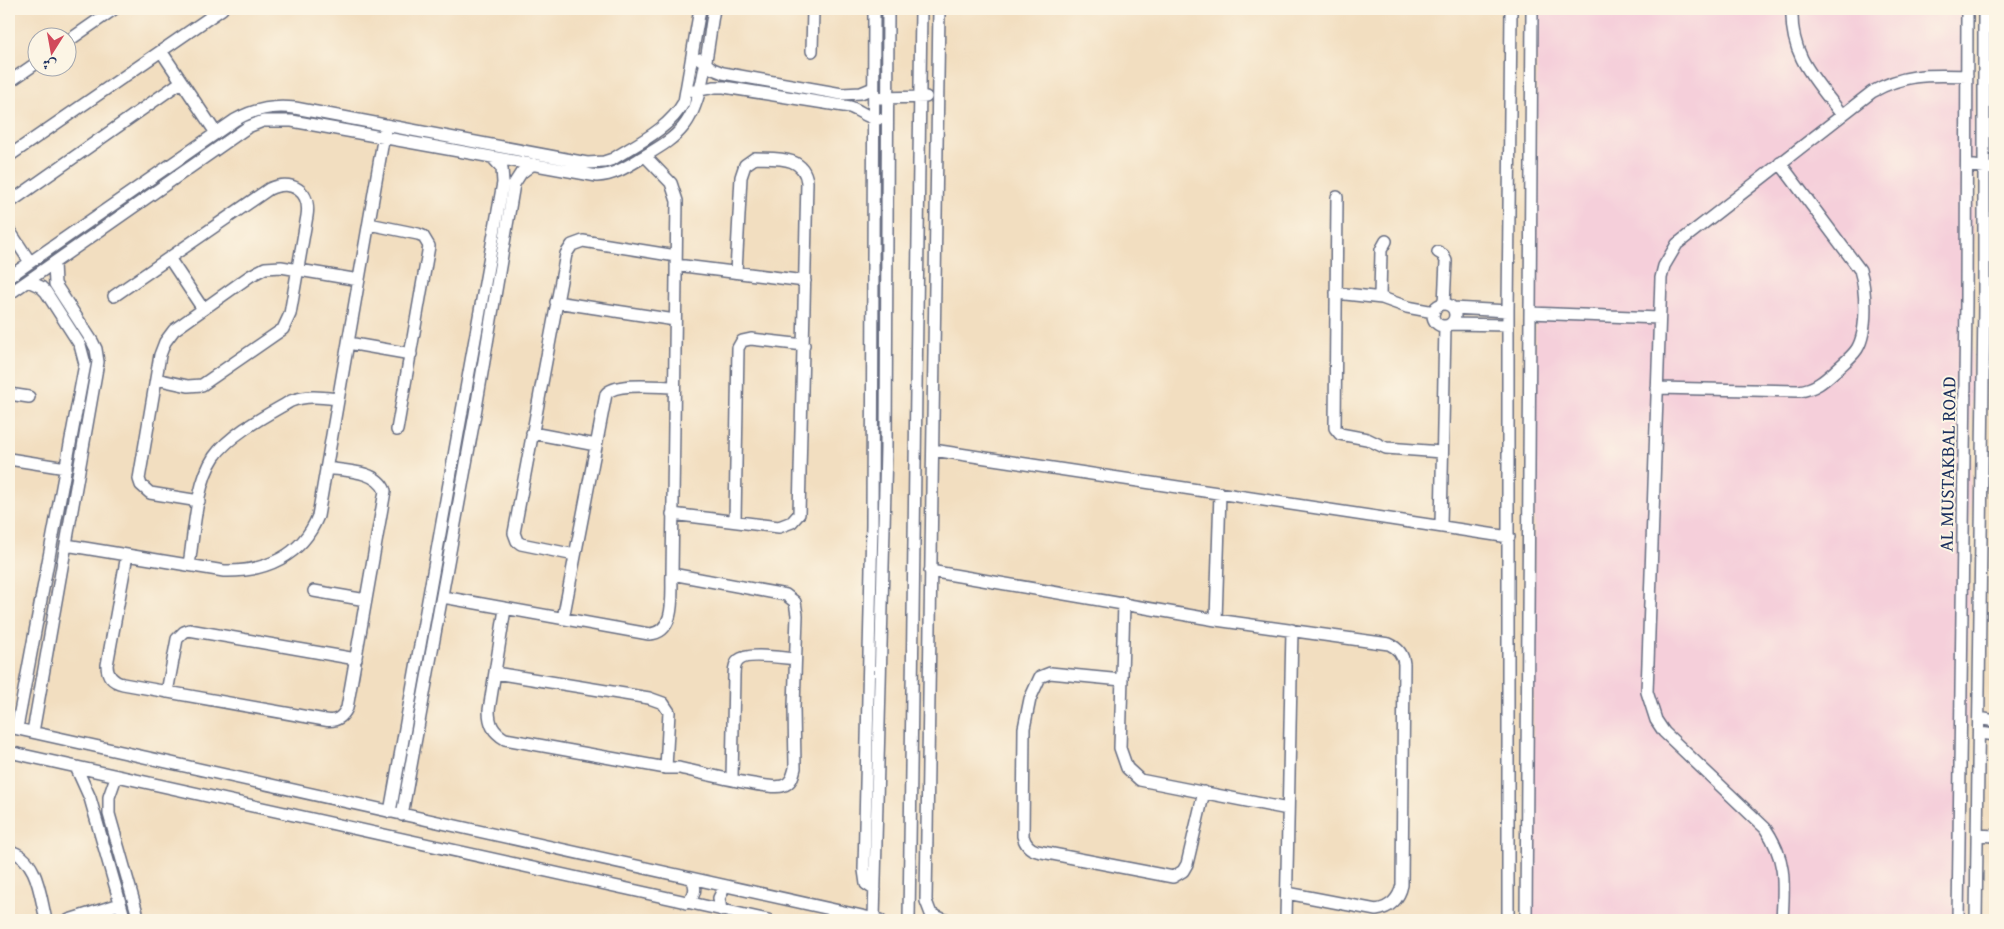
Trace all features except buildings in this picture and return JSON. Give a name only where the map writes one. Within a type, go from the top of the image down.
[{"type":"street","points":[[78,34],[114,9]]},
{"type":"street","points":[[9,156],[222,9]]},
{"type":"street","points":[[9,294],[248,127],[264,121],[292,121],[385,131],[596,164],[613,159],[671,121],[684,102],[700,9]]},
{"type":"street","points":[[9,277],[216,133],[247,113],[270,107],[295,108],[493,158],[604,175],[621,170],[671,139],[683,127],[695,108],[714,9]]},
{"type":"street","points":[[812,51],[813,9]]},
{"type":"street","points":[[874,9],[872,524],[864,870],[866,884],[875,890]]},
{"type":"street","points":[[28,282],[41,287],[46,292],[80,345],[84,354],[84,373],[13,727],[877,920],[875,890],[886,449],[888,9]]},
{"type":"street","points":[[909,920],[921,9]]},
{"type":"street","points":[[939,9],[926,901],[931,914],[945,920]]},
{"type":"street","points":[[1511,9],[1508,311],[1508,917],[1526,917],[1532,9]]},
{"type":"street","points":[[1792,9],[1793,37],[1798,54],[1842,115]]},
{"type":"street","name":"AL MUSTAKBAL ROAD","points":[[1958,920],[1967,177],[1967,9]]},
{"type":"street","name":"AL MUSTAKBAL ROAD","points":[[1976,920],[1990,181],[1984,9]]},
{"type":"street","points":[[161,51],[216,133]]},
{"type":"street","points":[[692,60],[699,59],[723,74],[842,94],[874,93],[887,98],[938,97]]},
{"type":"street","points":[[9,82],[28,69]]},
{"type":"street","points":[[1782,920],[1782,866],[1773,840],[1765,828],[1664,732],[1650,706],[1647,679],[1661,278],[1664,266],[1677,244],[1872,92],[1902,78],[1919,75],[1967,76]]},
{"type":"street","points":[[9,203],[181,82]]},
{"type":"street","points":[[687,85],[691,90],[699,92],[709,88],[724,87],[850,107],[873,119],[887,119]]},
{"type":"street","points":[[66,545],[189,565],[241,571],[258,569],[286,556],[298,545],[314,525],[318,516],[385,131]]},
{"type":"street","points":[[442,597],[654,634],[664,627],[670,616],[676,195],[670,183],[645,156]]},
{"type":"street","points":[[390,812],[503,182],[502,168],[493,158]]},
{"type":"street","points":[[672,514],[784,526],[792,522],[799,514],[807,182],[804,169],[794,161],[755,158],[745,165],[741,177],[736,272]]},
{"type":"street","points":[[1657,388],[1809,390],[1826,379],[1857,348],[1863,332],[1864,282],[1860,270],[1780,163]]},
{"type":"street","points":[[402,815],[514,184],[521,173],[533,164]]},
{"type":"street","points":[[1967,165],[1990,169]]},
{"type":"street","points":[[152,177],[161,188]]},
{"type":"street","points":[[1967,177],[1990,181]]},
{"type":"street","points":[[114,296],[269,189],[282,184],[298,189],[304,194],[308,204],[298,270],[287,322],[276,334],[202,385],[188,386],[156,379]]},
{"type":"street","points":[[1337,197],[1334,426],[1340,434],[1367,439],[1386,448],[1442,452]]},
{"type":"street","points":[[369,224],[418,234],[427,240],[429,246],[397,430]]},
{"type":"street","points":[[9,230],[30,262]]},
{"type":"street","points":[[1380,297],[1381,250],[1386,241]]},
{"type":"street","points":[[575,555],[525,546],[515,538],[514,529],[556,302],[566,254],[572,245],[577,242],[588,242],[736,272],[804,280]]},
{"type":"street","points":[[1438,252],[1443,255],[1446,261],[1449,306],[1455,318],[1448,325],[1442,452],[1441,526]]},
{"type":"street","points":[[170,258],[203,309]]},
{"type":"street","points":[[33,732],[98,355],[92,341],[55,284],[54,263]]},
{"type":"street","points":[[200,501],[150,493],[141,485],[139,473],[156,379],[162,348],[169,336],[203,309],[257,272],[273,267],[359,280]]},
{"type":"street","points":[[1336,293],[1380,297],[1407,308],[1434,312]]},
{"type":"street","points":[[556,302],[675,320]]},
{"type":"street","points":[[1508,311],[1438,306],[1434,312],[1435,322],[1448,325],[1508,325]]},
{"type":"street","points":[[1530,313],[1659,318]]},
{"type":"street","points":[[735,521],[738,348],[742,341],[751,339],[804,345]]},
{"type":"street","points":[[348,343],[411,354]]},
{"type":"street","points":[[563,619],[605,399],[610,390],[620,387],[674,387]]},
{"type":"street","points":[[9,394],[29,397]]},
{"type":"street","points":[[189,565],[207,470],[214,457],[233,438],[282,407],[302,397],[338,399]]},
{"type":"street","points":[[532,433],[596,445]]},
{"type":"street","points":[[933,450],[1509,537]]},
{"type":"street","points":[[9,459],[66,468]]},
{"type":"street","points":[[127,555],[107,671],[113,680],[118,683],[332,721],[339,719],[347,708],[385,490],[378,479],[371,476],[326,468]]},
{"type":"street","points":[[1216,620],[1220,493]]},
{"type":"street","points":[[59,503],[73,505]]},
{"type":"street","points":[[930,572],[1124,603],[1216,620],[1390,644],[1398,649],[1402,656],[1404,674],[1402,880],[1401,890],[1397,899],[1385,908],[1376,910],[1287,893]]},
{"type":"street","points":[[506,609],[488,710],[492,729],[505,739],[666,768],[679,768],[775,787],[782,786],[794,776],[797,608],[792,598],[786,595],[672,574]]},
{"type":"street","points":[[314,591],[366,600]]},
{"type":"street","points":[[1124,603],[1120,748],[1127,768],[1140,780],[1288,809]]},
{"type":"street","points":[[167,692],[177,639],[189,630],[356,659]]},
{"type":"street","points":[[1286,920],[1292,630]]},
{"type":"street","points":[[732,779],[734,674],[736,664],[739,659],[749,656],[795,659]]},
{"type":"street","points":[[495,672],[650,698],[663,702],[669,712],[666,768]]},
{"type":"street","points":[[1122,680],[1054,673],[1047,673],[1040,677],[1030,699],[1024,728],[1023,836],[1025,843],[1037,851],[1169,877],[1177,876],[1187,864],[1204,792]]},
{"type":"street","points":[[1980,718],[1995,721]]},
{"type":"street","points":[[1979,733],[1995,735]]},
{"type":"street","points":[[9,752],[768,920]]},
{"type":"street","points":[[76,767],[90,798],[125,920]]},
{"type":"street","points":[[116,777],[109,797],[109,814],[139,920]]},
{"type":"street","points":[[1977,836],[1995,836]]},
{"type":"street","points":[[9,851],[21,856],[31,866],[46,920]]},
{"type":"street","points":[[112,876],[125,871]]},
{"type":"street","points":[[686,902],[692,898],[695,892],[692,880]]},
{"type":"street","points":[[721,910],[719,898],[725,886]]},
{"type":"street","points":[[910,900],[926,901]]},
{"type":"street","points":[[69,920],[120,904]]},
{"type":"shaded area","points":[[1537,9],[1973,9],[1974,173],[1965,920],[1532,920]]}]
